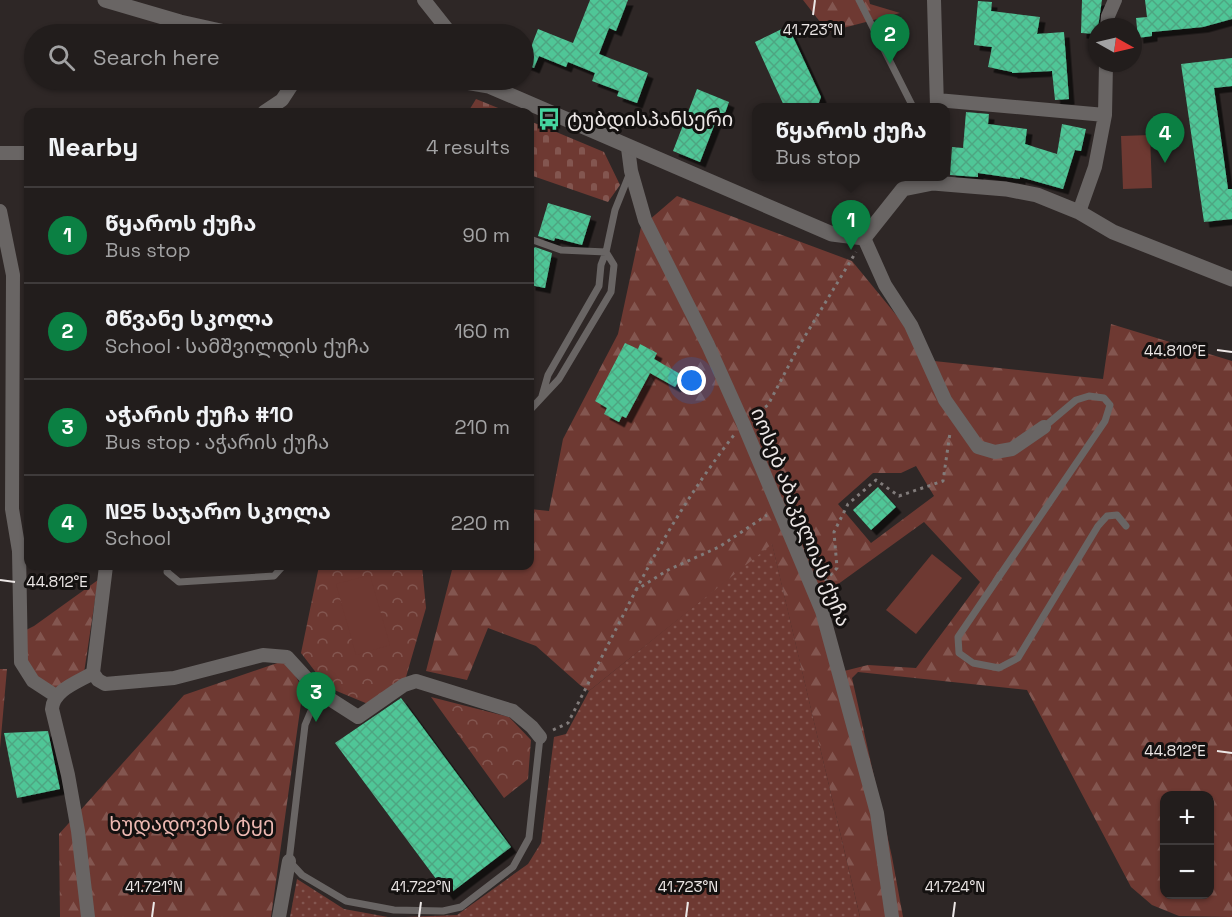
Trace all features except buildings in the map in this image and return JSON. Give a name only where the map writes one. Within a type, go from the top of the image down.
[{"type":"street","points":[[105,0],[189,24]]},
{"type":"street","points":[[424,0],[443,24]]},
{"type":"street","points":[[1108,18],[1114,0]]},
{"type":"street","points":[[935,1],[937,103]]},
{"type":"street","points":[[1080,213],[1095,167],[1105,115],[1106,72]]},
{"type":"street","points":[[270,108],[282,100],[288,90]]},
{"type":"street","points":[[502,90],[628,148],[832,234],[864,238]]},
{"type":"street","points":[[950,105],[1105,115]]},
{"type":"street","name":"იოსებ აბაკელიას ქუჩა","points":[[628,148],[631,171],[645,220],[708,345],[822,611],[877,813],[892,917]]},
{"type":"street","points":[[0,153],[24,153]]},
{"type":"street","points":[[864,238],[903,189],[930,181]]},
{"type":"street","points":[[941,181],[1036,195],[1080,213],[1113,232],[1232,279]]},
{"type":"street","points":[[0,211],[13,275],[12,509],[24,546],[21,662],[33,681],[56,696]]},
{"type":"street","points":[[864,238],[885,285],[911,325],[945,400],[978,447],[995,452],[1011,449],[1044,427]]},
{"type":"street","points":[[106,570],[93,673],[105,684],[174,678],[263,655],[287,657],[318,692],[358,717],[404,685],[416,681],[513,711],[540,737]]},
{"type":"street","points":[[88,917],[72,798],[52,709],[56,696],[93,673]]},
{"type":"street","points":[[279,917],[289,861]]},
{"type":"lane","points":[[859,0],[910,103]]},
{"type":"lane","points":[[542,397],[548,375],[599,286],[601,265],[615,210],[631,171]]},
{"type":"lane","points":[[534,240],[561,250],[606,252]]},
{"type":"lane","points":[[534,406],[559,379],[611,292],[614,264],[606,252]]},
{"type":"lane","points":[[1044,427],[1076,400],[1089,396],[1104,398],[1110,405],[1105,422],[958,637],[959,653],[973,663],[999,668],[1018,658],[1098,525],[1107,516],[1117,515],[1126,526]]},
{"type":"lane","points":[[167,570],[179,582],[274,576],[279,570]]},
{"type":"lane","points":[[318,692],[305,725],[289,861],[302,875],[346,901],[394,910],[443,911],[461,907],[513,867],[529,838],[540,737]]},
{"type":"path","points":[[815,594],[837,568],[834,532],[844,513],[849,504],[876,480],[899,496],[943,482],[953,414]]},
{"type":"path","points":[[540,737],[568,723],[636,590],[668,570],[719,547],[779,508]]},
{"type":"green space","points":[[803,0],[869,0],[870,4],[900,13],[828,32]]},
{"type":"green space","points":[[476,99],[498,108],[470,108]]},
{"type":"green space","points":[[534,123],[604,152],[620,185],[608,202],[534,176]]},
{"type":"green space","points":[[1150,135],[1152,188],[1123,189],[1121,136]]},
{"type":"green space","points":[[677,196],[852,261],[934,361],[1103,379],[1111,324],[1232,361],[1232,917],[1179,916],[1152,905],[1131,887],[1027,690],[858,672],[852,678],[903,917],[860,917],[772,544],[589,691],[536,646],[488,628],[467,680],[426,671],[452,570],[534,570],[534,509],[549,511],[563,439],[618,334],[641,227]],"holes":[[[916,466],[934,496],[871,543],[838,504],[873,473],[901,473]],[[924,522],[980,582],[916,668],[868,665],[844,671],[823,595]]]},
{"type":"green space","points":[[772,543],[860,917],[405,917],[457,915],[528,864],[541,843],[554,737],[566,734],[589,691]]},
{"type":"green space","points":[[932,554],[962,578],[916,634],[886,610]]},
{"type":"green space","points":[[318,570],[422,570],[426,608],[406,677],[368,704],[327,687],[301,653]]},
{"type":"green space","points":[[370,575],[390,645],[356,655],[336,584]]},
{"type":"green space","points":[[98,580],[84,673],[53,691],[27,667],[26,630]]},
{"type":"green space","name":"ხუდადოვის ტყე","points":[[286,660],[303,689],[271,917],[60,917],[59,834],[184,695]]},
{"type":"green space","points":[[0,669],[7,669],[0,748]]},
{"type":"green space","points":[[431,697],[509,717],[531,740],[528,779],[504,798]]},
{"type":"green space","points":[[297,879],[344,909],[388,917],[290,917]]},
{"type":"place","name":"მწვანე სკოლა","points":[[890,64]]},
{"type":"place","name":"ტუბდისპანსერი","points":[[549,119]]},
{"type":"place","name":"№5 საჯარო სკოლა","points":[[1165,163]]},
{"type":"place","name":"წყაროს ქუჩა","points":[[851,250]]},
{"type":"place","name":"აჭარის ქუჩა #10","points":[[316,722]]}]
